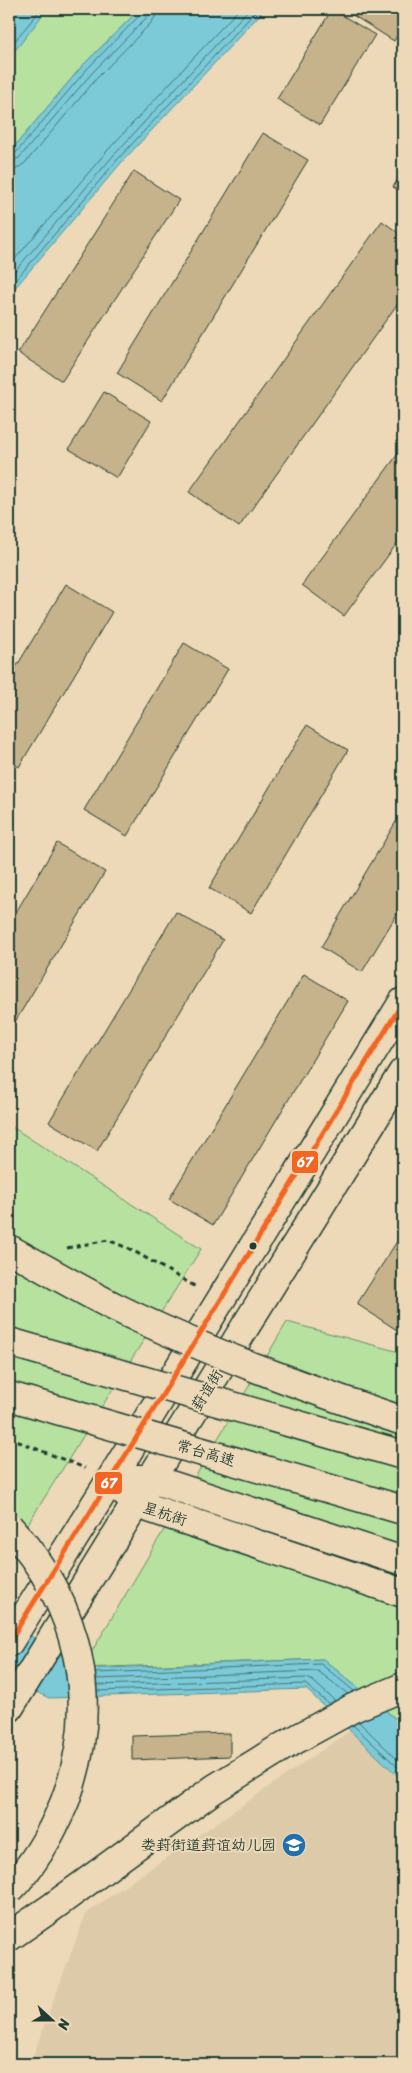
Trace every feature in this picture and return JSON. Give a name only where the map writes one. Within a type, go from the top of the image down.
[{"type":"main road","points":[[9,1642],[403,1002]]},
{"type":"main road","name":"葑谊街","points":[[11,1705],[403,1072]]},
{"type":"main road","points":[[9,1248],[114,1307],[180,1336],[248,1364],[403,1421]]},
{"type":"main road","points":[[9,1342],[403,1456]]},
{"type":"main road","name":"常台高速","points":[[9,1396],[403,1510]]},
{"type":"main road","name":"星杭街","points":[[111,1479],[152,1480],[403,1561]]},
{"type":"main road","name":"星杭街","points":[[111,1479],[136,1504],[403,1592]]},
{"type":"main road","points":[[9,1528],[31,1552],[46,1575],[70,1628],[82,1682],[83,1723],[77,1762],[60,1814],[33,1861],[9,1890]]},
{"type":"main road","points":[[9,1937],[222,1784],[282,1747],[346,1712],[403,1687]]},
{"type":"path","points":[[59,1250],[108,1240],[132,1250],[221,1300]]},
{"type":"path","points":[[9,1438],[111,1479]]},
{"type":"shaded area","name":"娄葑街道葑谊幼儿园","points":[[351,1730],[398,1776],[403,1777],[403,2064],[30,2064],[86,1913]]},
{"type":"green space","points":[[9,9],[140,9],[83,65],[9,153]]},
{"type":"green space","points":[[9,1125],[201,1249],[9,1554]]},
{"type":"green space","points":[[287,1322],[403,1353],[403,1725],[323,1659],[82,1668]]},
{"type":"water","points":[[9,9],[47,9],[18,47],[9,55]]},
{"type":"water","points":[[140,9],[265,9],[121,163],[9,295],[9,153],[83,65]]},
{"type":"water","points":[[9,1622],[83,1669],[323,1659],[403,1725],[403,1777],[398,1776],[306,1689],[49,1698],[9,1679]]},
{"type":"building","points":[[332,9],[375,35],[320,125],[277,99]]},
{"type":"building","points":[[343,9],[403,9],[403,25],[394,41]]},
{"type":"building","points":[[263,133],[308,160],[162,401],[117,373]]},
{"type":"building","points":[[134,171],[179,200],[62,381],[18,353]]},
{"type":"building","points":[[403,171],[403,193],[393,187]]},
{"type":"building","points":[[382,221],[403,236],[403,296],[239,527],[189,492]]},
{"type":"building","points":[[104,392],[151,421],[117,478],[69,449]]},
{"type":"building","points":[[403,447],[403,535],[344,616],[302,585]]},
{"type":"building","points":[[66,584],[112,612],[19,767],[9,761],[9,679]]},
{"type":"building","points":[[184,643],[228,669],[127,836],[84,810]]},
{"type":"building","points":[[307,725],[348,750],[251,913],[209,888]]},
{"type":"building","points":[[403,810],[403,904],[362,972],[321,947]]},
{"type":"building","points":[[57,843],[105,872],[9,1032],[9,924]]},
{"type":"building","points":[[176,912],[223,940],[97,1151],[49,1122]]},
{"type":"building","points":[[304,974],[348,1001],[213,1225],[169,1199]]},
{"type":"building","points":[[403,1232],[403,1334],[357,1304]]},
{"type":"building","points":[[230,1733],[230,1756],[132,1760],[132,1736]]},
{"type":"transit line","name":"67","points":[[9,1642],[403,1002]]},
{"type":"place","name":"娄葑街道葑谊幼儿园","points":[[294,1845]]}]
